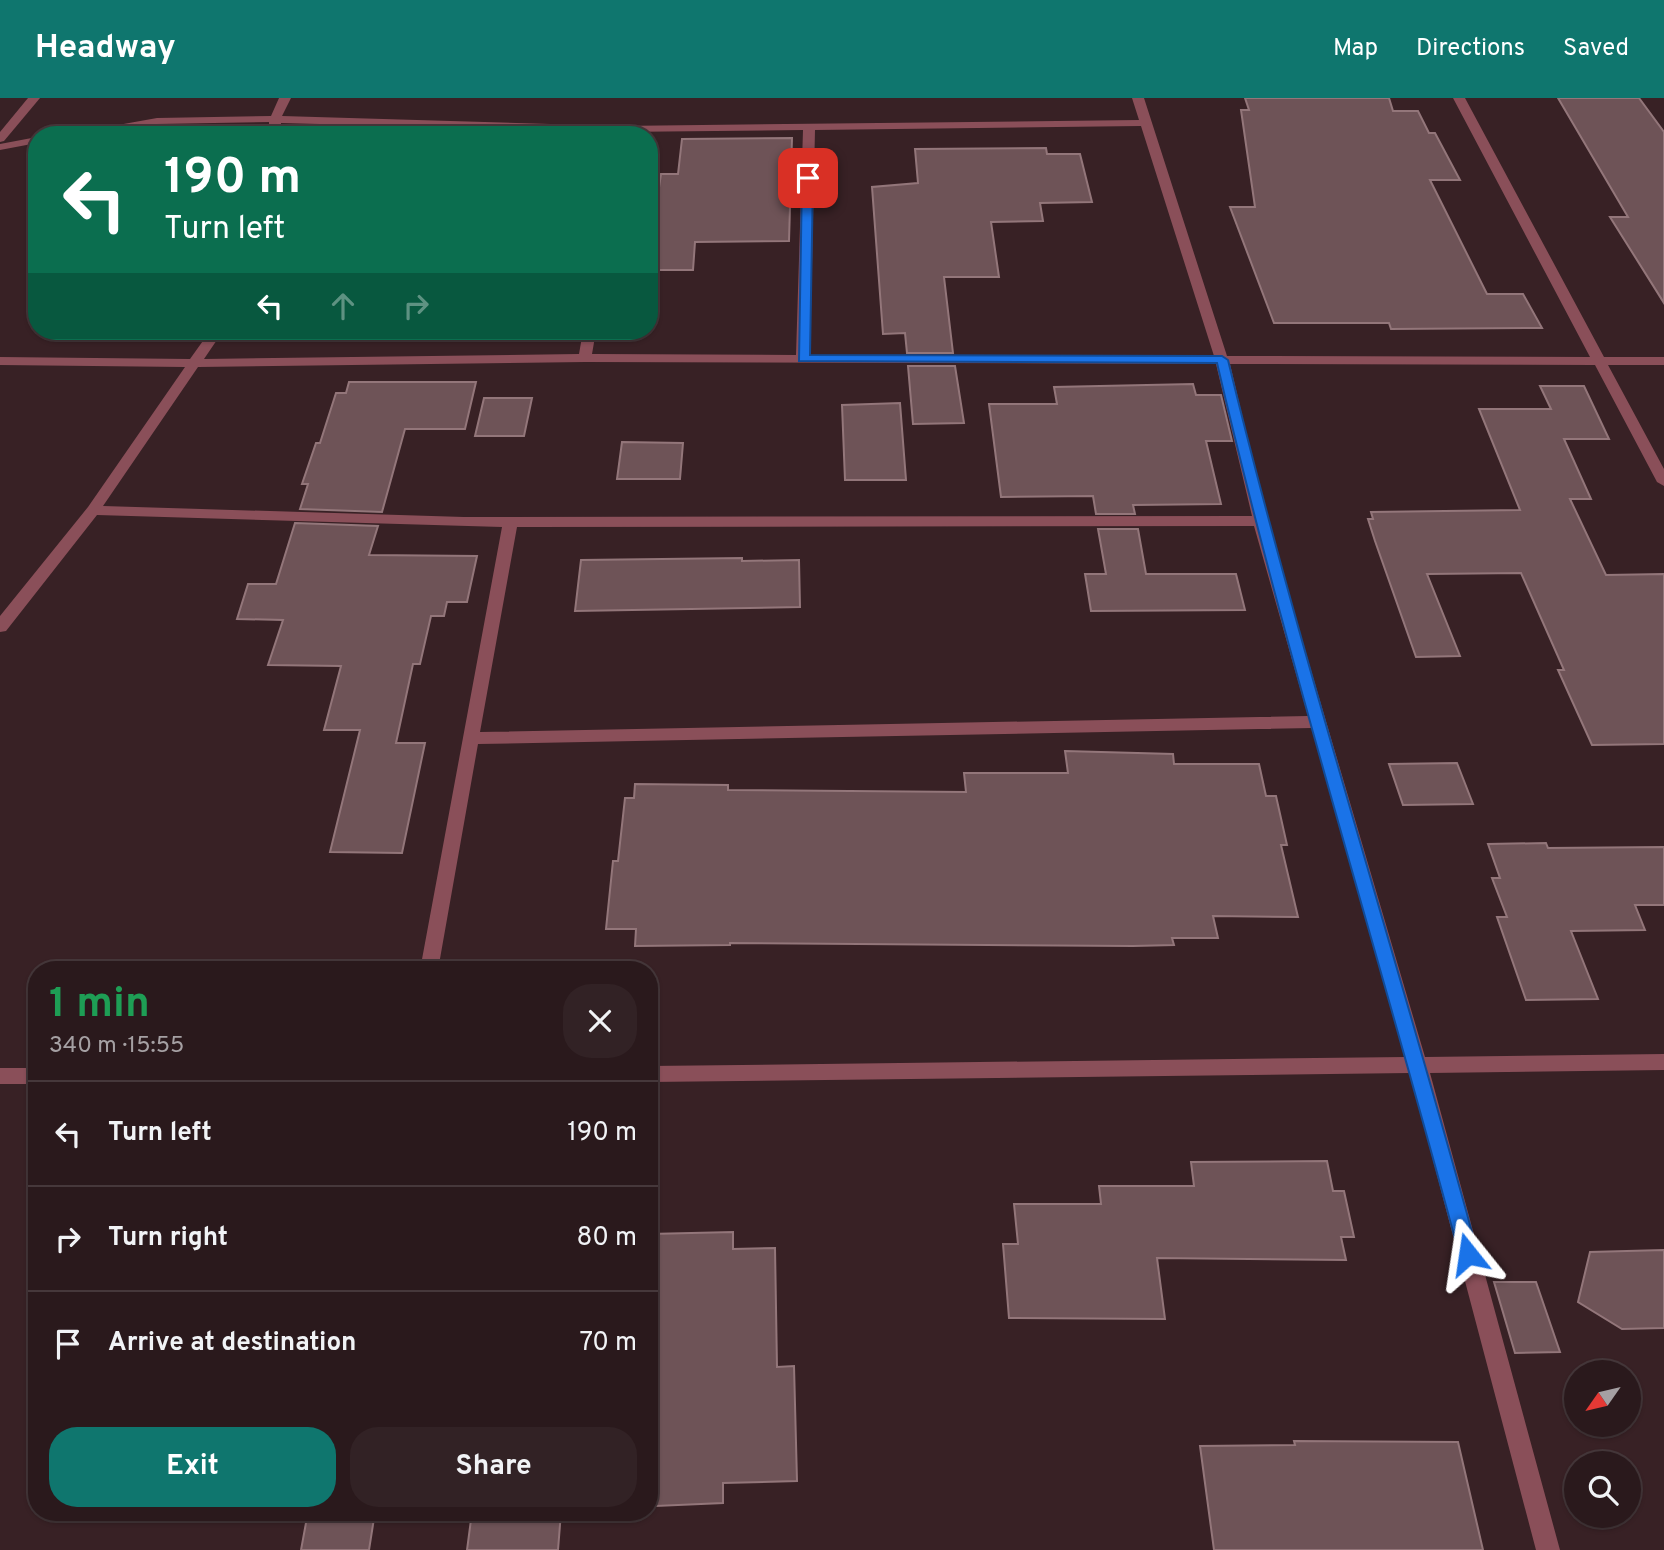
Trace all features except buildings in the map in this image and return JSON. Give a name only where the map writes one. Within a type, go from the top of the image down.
[{"type":"street","points":[[0,139],[34,98]]},
{"type":"street","points":[[275,126],[275,119],[285,98]]},
{"type":"street","points":[[1138,98],[1222,360],[1260,521],[1418,1065],[1548,1550]]},
{"type":"street","points":[[1459,98],[1664,482]]},
{"type":"street","points":[[125,126],[157,121],[275,119],[459,126]]},
{"type":"street","points":[[658,131],[809,126],[1145,123]]},
{"type":"street","points":[[803,358],[809,126]]},
{"type":"street","points":[[0,147],[28,142]]},
{"type":"street","points":[[0,627],[93,510],[210,340]]},
{"type":"street","points":[[585,358],[588,340]]},
{"type":"street","points":[[0,361],[195,363],[803,358],[1664,361]]},
{"type":"street","points":[[93,510],[509,522],[1260,521]]},
{"type":"street","points":[[431,961],[509,522]]},
{"type":"street","points":[[471,738],[1318,722]]},
{"type":"street","points":[[658,1074],[1664,1062]]},
{"type":"street","points":[[0,1076],[28,1076]]},
{"type":"route","points":[[808,178],[803,358],[1222,360],[1260,521],[1418,1065],[1468,1254]]}]
